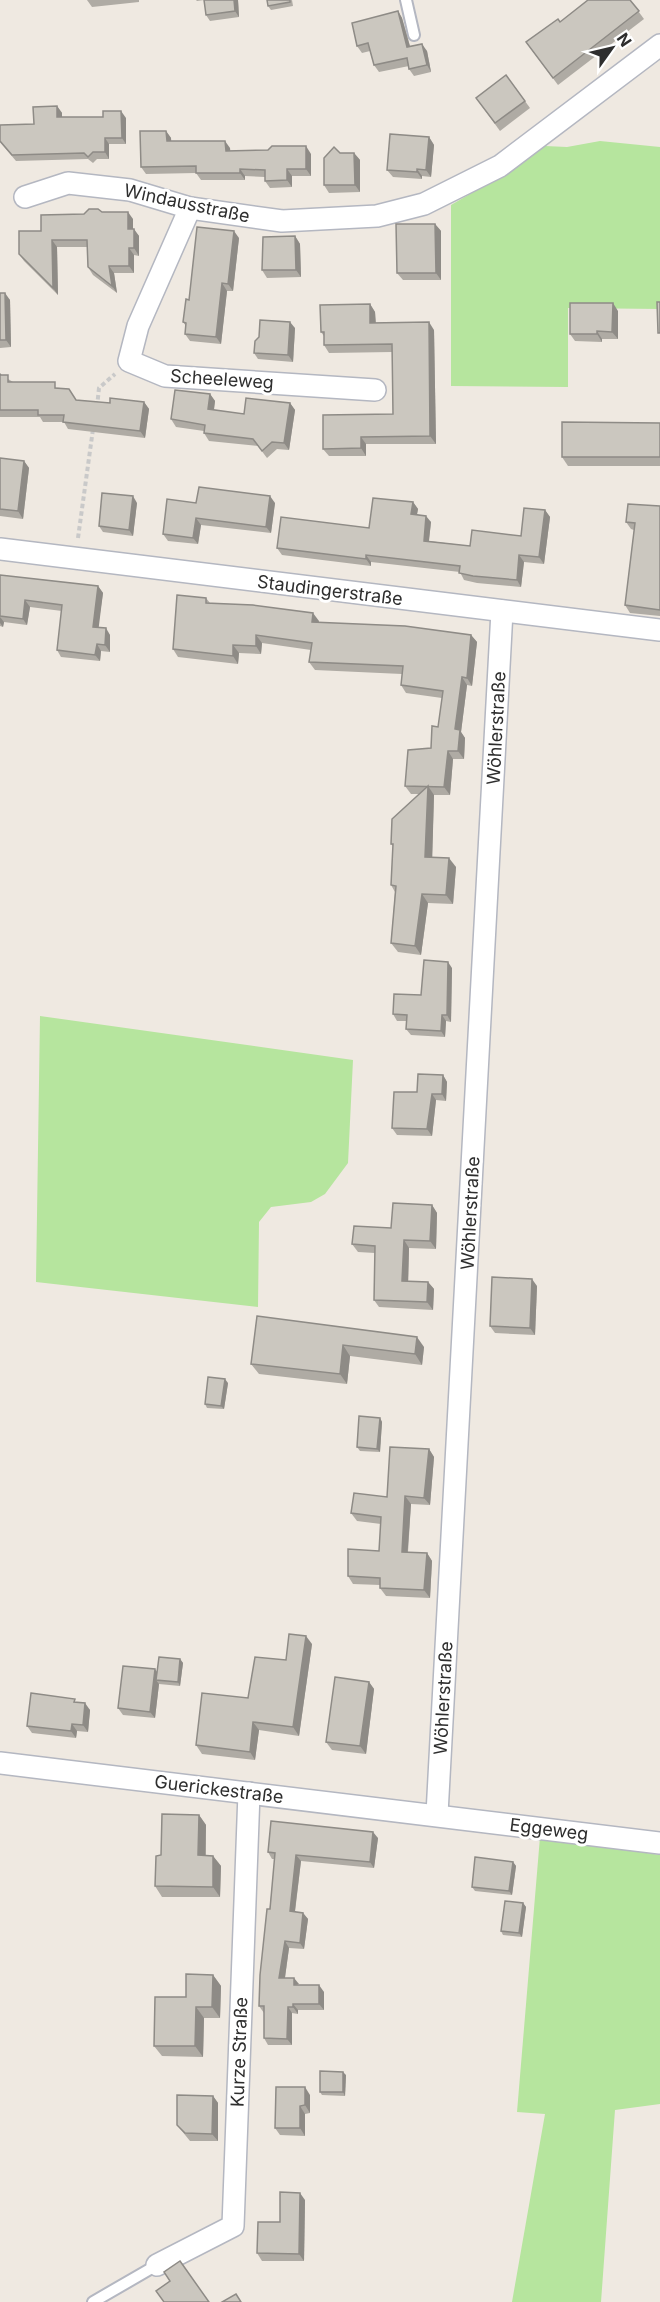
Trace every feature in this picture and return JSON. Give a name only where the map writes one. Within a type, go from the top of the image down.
[{"type":"street","name":"Windausstraße","points":[[25,197],[68,183],[130,190],[190,208],[282,221],[378,216],[424,204],[500,166],[660,45]]},
{"type":"street","points":[[129,361],[138,326],[190,208]]},
{"type":"street","name":"Scheeleweg","points":[[129,361],[165,376],[375,390]]},
{"type":"street","name":"Staudingerstraße","points":[[0,549],[660,630]]},
{"type":"street","name":"Wöhlerstraße","points":[[437,1814],[502,611]]},
{"type":"street","name":"Guerickestraße","points":[[0,1763],[437,1814]]},
{"type":"street","name":"Kurze Straße","points":[[157,2265],[233,2226],[249,1793]]},
{"type":"street","name":"Eggeweg","points":[[437,1814],[660,1843]]},
{"type":"lane","points":[[406,0],[414,35]]},
{"type":"lane","points":[[93,2302],[157,2265]]},
{"type":"path","points":[[96,411],[99,388],[129,361]]},
{"type":"path","points":[[75,559],[94,422]]},
{"type":"green space","points":[[600,141],[660,147],[660,309],[568,308],[568,387],[451,386],[451,205],[499,177],[545,146],[567,147]]},
{"type":"green space","points":[[40,1016],[353,1060],[348,1163],[325,1194],[311,1202],[271,1207],[259,1222],[258,1307],[36,1282]]},
{"type":"green space","points":[[540,1837],[660,1855],[660,2104],[615,2110],[601,2302],[512,2302],[545,2114],[517,2112]]},
{"type":"building","points":[[204,0],[234,0],[235,11],[206,15]]},
{"type":"building","points":[[267,0],[290,0],[290,2],[268,6]]},
{"type":"building","points":[[588,0],[630,0],[639,11],[553,78],[526,42],[558,19],[560,22]]},
{"type":"building","points":[[398,11],[407,47],[422,44],[427,65],[409,69],[407,58],[374,65],[368,43],[357,46],[352,23]]},
{"type":"building","points":[[506,75],[525,101],[495,123],[476,98]]},
{"type":"building","points":[[57,106],[57,117],[103,117],[103,111],[121,111],[122,138],[105,138],[105,152],[93,152],[88,157],[84,153],[12,155],[0,141],[0,125],[34,124],[33,107]]},
{"type":"building","points":[[140,131],[166,131],[167,141],[225,141],[226,151],[268,150],[272,146],[306,146],[306,169],[287,169],[287,180],[265,181],[265,170],[240,169],[240,173],[196,173],[196,166],[141,167]]},
{"type":"building","points":[[390,134],[429,137],[426,170],[417,169],[417,172],[387,170]]},
{"type":"building","points":[[334,147],[340,153],[354,153],[355,185],[324,185],[324,158]]},
{"type":"building","points":[[89,209],[98,209],[102,212],[128,212],[128,229],[134,229],[134,248],[129,248],[129,266],[109,266],[112,286],[88,267],[87,240],[52,240],[53,288],[19,254],[19,231],[41,231],[41,215],[84,214]]},
{"type":"building","points":[[396,224],[435,224],[436,273],[397,273]]},
{"type":"building","points":[[197,227],[234,231],[228,284],[222,283],[216,337],[185,334],[186,323],[183,322],[186,299],[189,300]]},
{"type":"building","points":[[295,236],[296,270],[262,270],[263,237]]},
{"type":"building","points":[[0,293],[5,293],[6,340],[0,340]]},
{"type":"building","points":[[657,302],[660,302],[660,333],[658,333]]},
{"type":"building","points":[[570,303],[613,303],[612,332],[570,334]]},
{"type":"building","points":[[370,304],[370,323],[429,322],[430,436],[361,437],[361,448],[323,449],[323,415],[393,414],[392,344],[324,345],[324,332],[321,332],[320,305]]},
{"type":"building","points":[[260,320],[290,322],[288,355],[254,353],[255,341],[259,337]]},
{"type":"building","points":[[0,374],[8,375],[8,382],[55,382],[55,388],[69,389],[76,400],[110,403],[110,398],[144,402],[140,431],[63,422],[64,415],[38,415],[38,410],[0,410]]},
{"type":"building","points":[[175,390],[210,394],[208,409],[244,414],[246,398],[290,403],[284,443],[272,442],[262,451],[253,439],[204,433],[205,425],[171,419]]},
{"type":"building","points":[[562,422],[660,423],[660,457],[562,457]]},
{"type":"building","points":[[0,458],[24,461],[18,511],[0,509]]},
{"type":"building","points":[[199,487],[270,496],[266,527],[196,518],[193,538],[163,534],[167,499],[196,503]]},
{"type":"building","points":[[102,493],[133,496],[129,530],[99,526]]},
{"type":"building","points":[[373,498],[413,502],[411,514],[426,516],[424,541],[470,546],[472,530],[521,536],[524,508],[545,510],[539,557],[519,555],[517,580],[459,573],[460,566],[366,555],[366,559],[277,548],[281,517],[369,528]]},
{"type":"building","points":[[628,504],[660,506],[660,610],[625,605],[635,523],[626,522]]},
{"type":"building","points":[[0,575],[98,586],[93,627],[106,628],[105,645],[97,644],[95,655],[57,650],[62,605],[25,600],[23,619],[0,616]]},
{"type":"building","points":[[177,595],[206,598],[206,603],[253,605],[313,613],[312,622],[405,626],[471,635],[467,678],[462,677],[455,729],[460,730],[458,751],[448,751],[444,787],[405,786],[408,750],[431,748],[432,726],[438,727],[443,691],[401,685],[403,666],[309,662],[312,643],[256,635],[256,646],[233,645],[233,656],[173,649]]},
{"type":"building","points":[[428,786],[425,857],[449,858],[446,895],[422,894],[415,946],[391,943],[396,886],[391,885],[392,819]]},
{"type":"building","points":[[424,960],[448,962],[447,1015],[442,1015],[441,1031],[406,1029],[407,1015],[393,1014],[394,994],[421,995]]},
{"type":"building","points":[[418,1074],[443,1075],[442,1094],[432,1094],[427,1129],[392,1128],[394,1092],[417,1092]]},
{"type":"building","points":[[393,1203],[432,1205],[430,1241],[404,1240],[402,1281],[428,1282],[427,1302],[374,1300],[375,1246],[352,1244],[354,1226],[391,1228]]},
{"type":"building","points":[[492,1277],[532,1279],[530,1328],[490,1326]]},
{"type":"building","points":[[257,1316],[417,1337],[415,1354],[343,1345],[340,1374],[251,1364]]},
{"type":"building","points":[[208,1377],[225,1379],[221,1406],[205,1404]]},
{"type":"building","points":[[359,1416],[380,1418],[377,1449],[357,1447]]},
{"type":"building","points":[[390,1447],[429,1449],[424,1498],[405,1496],[402,1552],[427,1553],[424,1590],[380,1588],[380,1578],[348,1576],[348,1549],[379,1551],[381,1517],[351,1513],[354,1493],[387,1497]]},
{"type":"building","points":[[289,1634],[306,1636],[293,1727],[253,1722],[250,1752],[196,1745],[202,1693],[248,1698],[255,1657],[286,1660]]},
{"type":"building","points":[[159,1657],[180,1659],[178,1682],[156,1680]]},
{"type":"building","points":[[123,1666],[155,1669],[150,1712],[118,1708]]},
{"type":"building","points":[[335,1677],[369,1682],[360,1746],[326,1742]]},
{"type":"building","points":[[31,1693],[75,1699],[74,1702],[85,1703],[83,1725],[72,1724],[71,1731],[27,1726]]},
{"type":"building","points":[[162,1814],[199,1815],[198,1855],[213,1856],[213,1887],[155,1886],[156,1856],[161,1855]]},
{"type":"building","points":[[271,1821],[373,1832],[370,1862],[296,1855],[290,1911],[303,1913],[300,1943],[285,1941],[279,1978],[294,1978],[294,1985],[319,1985],[319,2004],[293,2004],[293,2007],[288,2007],[287,2039],[264,2038],[264,2006],[259,2006],[260,1975],[267,1909],[270,1909],[275,1853],[268,1852]]},
{"type":"building","points":[[475,1857],[513,1862],[509,1891],[472,1887]]},
{"type":"building","points":[[505,1901],[523,1903],[519,1933],[501,1931]]},
{"type":"building","points":[[186,1974],[213,1975],[212,2007],[196,2007],[195,2046],[154,2046],[155,1997],[186,1997]]},
{"type":"building","points":[[320,2071],[343,2072],[343,2092],[320,2092]]},
{"type":"building","points":[[276,2087],[305,2087],[305,2105],[300,2106],[300,2128],[275,2128]]},
{"type":"building","points":[[177,2095],[213,2096],[212,2134],[185,2133],[177,2125]]},
{"type":"building","points":[[280,2192],[300,2193],[299,2254],[257,2253],[258,2222],[280,2222]]},
{"type":"building","points":[[180,2261],[209,2302],[164,2302],[156,2291],[170,2281],[164,2272]]},
{"type":"building","points":[[236,2294],[241,2302],[222,2302]]}]
